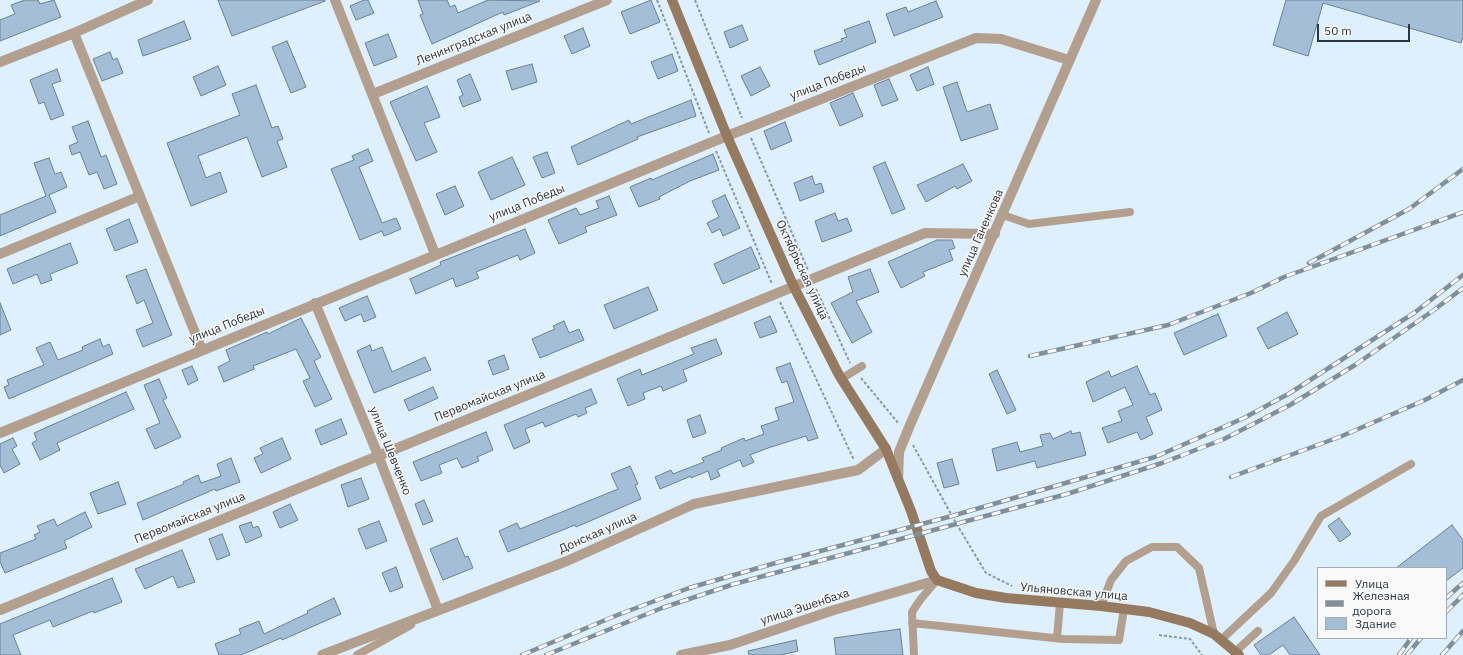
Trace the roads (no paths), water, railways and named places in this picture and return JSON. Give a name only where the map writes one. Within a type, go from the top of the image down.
[{"type":"main road","name":"Октябрьская улица","points":[[672,0],[727,136],[794,286],[841,378],[886,449],[931,571],[937,580]]},
{"type":"main road","name":"Ульяновская улица","points":[[937,580],[976,593],[1006,598],[1101,606],[1149,612],[1190,623],[1218,637],[1237,653]]},
{"type":"street","points":[[0,62],[74,33],[148,0]]},
{"type":"street","points":[[335,0],[435,254]]},
{"type":"street","name":"Ленинградская улица","points":[[373,94],[606,0]]},
{"type":"street","name":"улица Ганенкова","points":[[898,479],[900,452],[907,433],[1096,0]]},
{"type":"street","points":[[74,33],[202,350]]},
{"type":"street","name":"улица Победы","points":[[0,433],[746,128],[976,38],[1001,39],[1069,60]]},
{"type":"street","points":[[0,254],[140,196]]},
{"type":"street","name":"Первомайская улица","points":[[0,610],[925,233],[995,234]]},
{"type":"street","name":"улица Шевченко","points":[[315,303],[378,455],[438,610]]},
{"type":"street","name":"Донская улица","points":[[322,655],[567,561],[694,504],[858,470],[886,449]]},
{"type":"street","name":"улица Эшенбаха","points":[[681,655],[730,645],[834,610],[937,580]]},
{"type":"lane","points":[[1003,215],[1028,224],[1130,212]]},
{"type":"lane","points":[[841,378],[858,368]]},
{"type":"lane","points":[[1101,606],[1111,580],[1126,561],[1152,547],[1177,547],[1199,568],[1218,637],[1271,593],[1294,562],[1321,516],[1411,464]]},
{"type":"lane","points":[[914,655],[912,612],[937,580]]},
{"type":"lane","points":[[1057,638],[1060,603]]},
{"type":"lane","points":[[912,623],[1057,638],[1118,640],[1124,609]]},
{"type":"lane","points":[[357,655],[438,610]]},
{"type":"lane","points":[[1237,653],[1258,631]]},
{"type":"railway","points":[[1309,263],[1409,209],[1463,169]]},
{"type":"railway","points":[[1030,356],[1168,325],[1251,293],[1284,277],[1463,212]]},
{"type":"railway","points":[[522,655],[615,616],[689,588],[779,562],[952,516],[1155,457],[1244,418],[1290,393],[1414,313],[1463,275]]},
{"type":"railway","points":[[546,655],[662,608],[734,584],[1067,494],[1162,463],[1224,439],[1290,405],[1355,365],[1463,288]]},
{"type":"railway","points":[[1231,477],[1342,436],[1425,400],[1463,380]]},
{"type":"railway","points":[[1447,597],[1463,583]]},
{"type":"railway","points":[[1447,611],[1463,595]]},
{"type":"railway","points":[[1442,655],[1463,631]]},
{"type":"railway","points":[[1399,655],[1410,639]]},
{"type":"railway","points":[[1407,655],[1420,639]]}]
